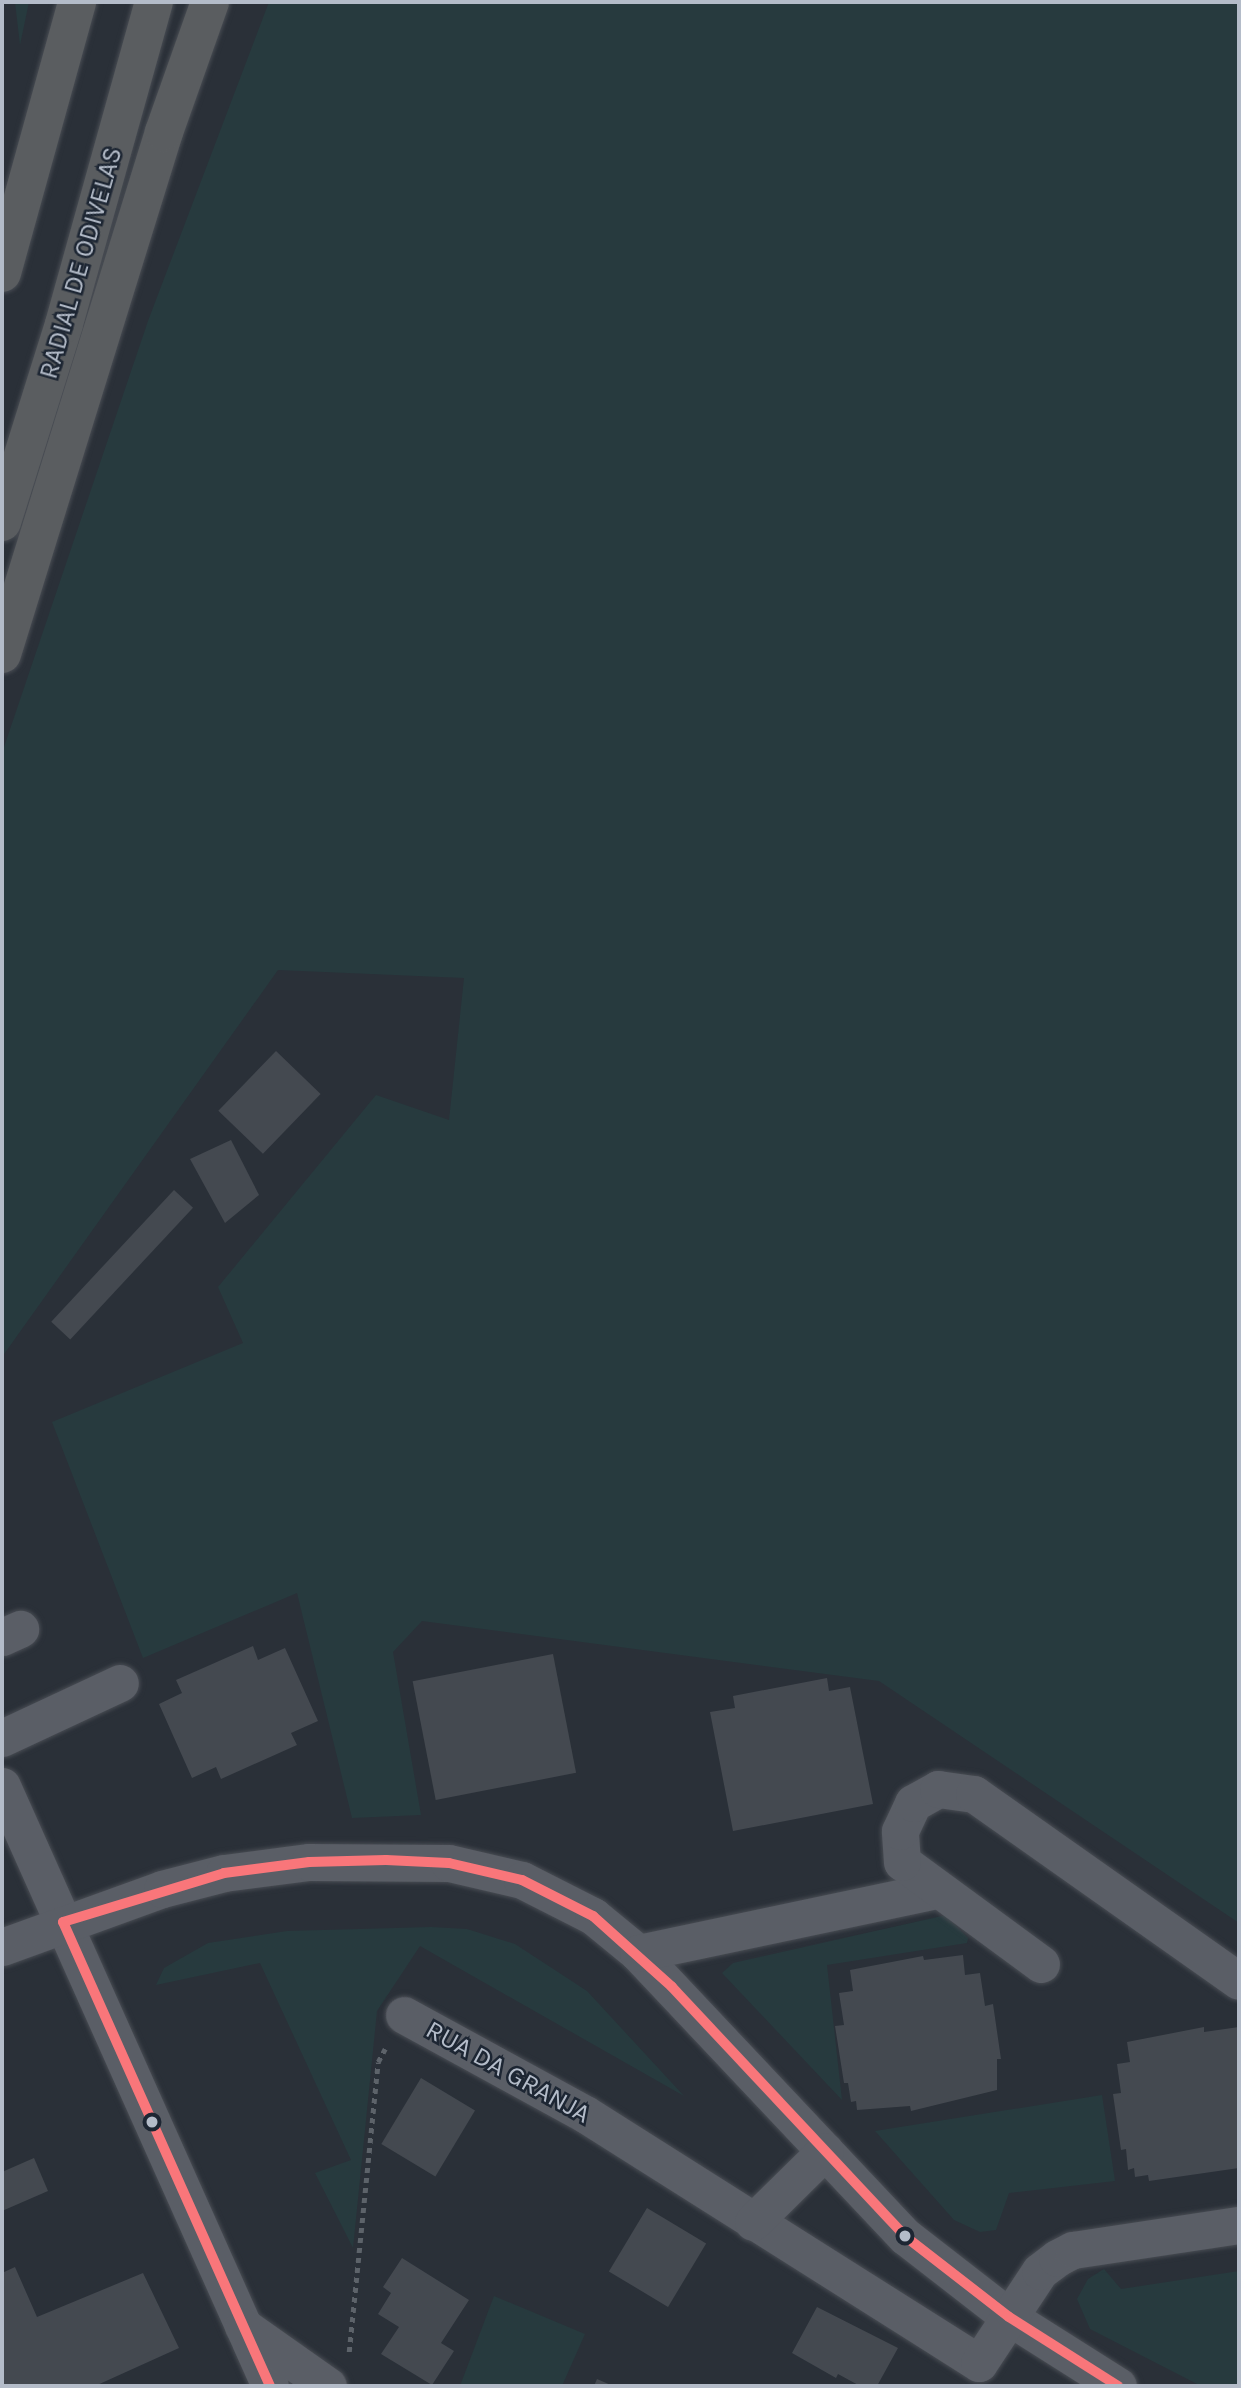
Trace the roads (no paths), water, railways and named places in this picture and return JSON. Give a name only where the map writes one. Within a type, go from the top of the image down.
[{"type":"highway","points":[[2,273],[77,2]]},
{"type":"highway","name":"RADIAL DE ODIVELAS","points":[[2,522],[64,324],[154,2]]},
{"type":"highway","points":[[2,654],[164,132],[210,2]]},
{"type":"street","points":[[2,1738],[120,1683]]},
{"type":"street","points":[[2,1786],[270,2386]]},
{"type":"street","points":[[1041,1964],[902,1862],[900,1831],[913,1803],[938,1789],[974,1794],[1239,1981]]},
{"type":"street","points":[[2,1947],[63,1922],[223,1873],[309,1862],[386,1860],[449,1863],[522,1880],[593,1916],[638,1952],[906,2237],[1009,2317],[1118,2386]]},
{"type":"street","points":[[638,1952],[938,1890]]},
{"type":"street","name":"RUA DA GRANJA","points":[[404,2015],[585,2114],[979,2363],[1009,2317]]},
{"type":"street","points":[[753,2221],[825,2151]]},
{"type":"street","points":[[1009,2317],[1040,2271],[1073,2250],[1239,2225]]},
{"type":"street","points":[[243,2326],[338,2373]]}]
